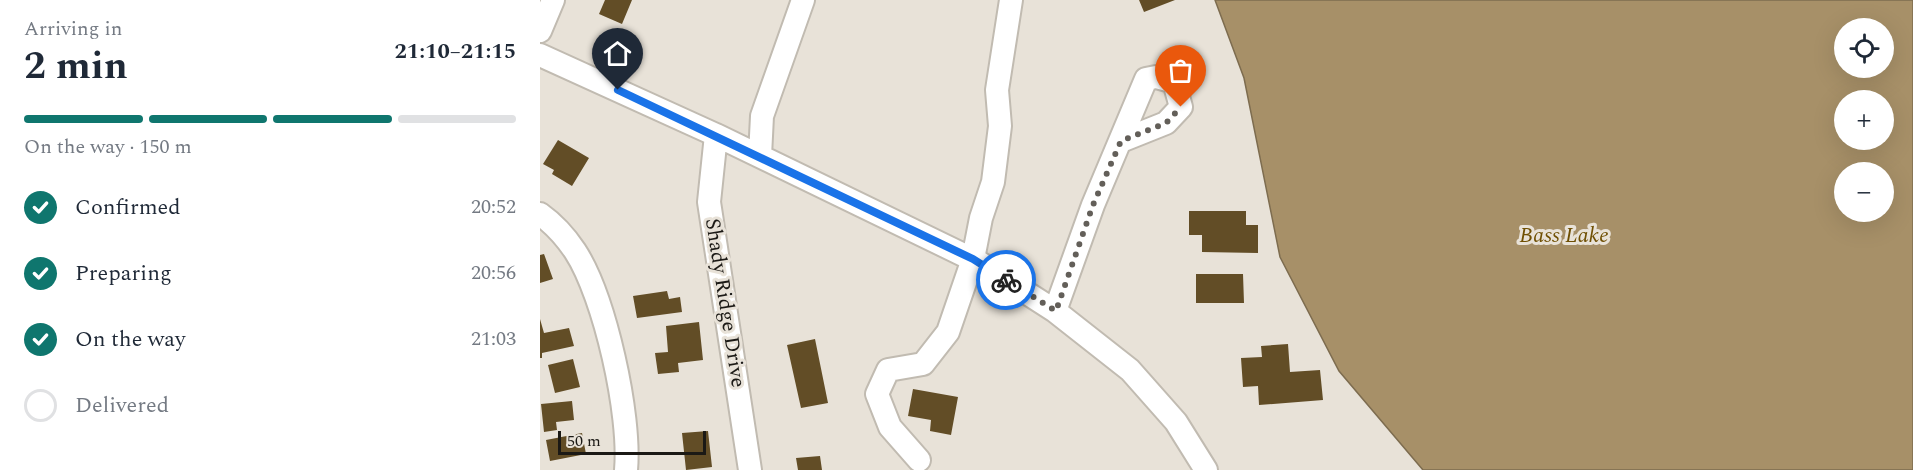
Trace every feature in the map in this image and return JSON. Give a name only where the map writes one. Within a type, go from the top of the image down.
[{"type":"street","points":[[540,31],[553,0]]},
{"type":"street","points":[[919,460],[890,427],[877,394],[888,370],[923,364],[948,332],[973,259],[981,218],[993,182],[1000,126],[997,90],[1011,0]]},
{"type":"street","points":[[760,156],[762,116],[802,1]]},
{"type":"street","points":[[540,55],[716,135],[973,259],[1056,311],[1130,370],[1176,422],[1206,470]]},
{"type":"street","name":"Shady Ridge Drive","points":[[716,135],[709,202],[750,470]]},
{"type":"street","points":[[1056,311],[1093,205],[1121,141]]},
{"type":"street","points":[[540,214],[553,224],[576,252],[594,293],[614,360],[624,412],[626,470]]},
{"type":"water","name":"Bass Lake","points":[[1215,0],[1913,0],[1913,470],[1423,470],[1339,371],[1280,257],[1244,78]]},
{"type":"building","points":[[605,0],[632,0],[622,24],[599,14]]},
{"type":"building","points":[[1139,0],[1175,0],[1144,12]]},
{"type":"building","points":[[558,140],[589,158],[572,186],[552,174],[554,170],[543,164]]},
{"type":"building","points":[[1189,211],[1246,211],[1246,225],[1258,225],[1258,253],[1202,252],[1202,235],[1189,235]]},
{"type":"building","points":[[544,254],[553,279],[540,283],[540,255]]},
{"type":"building","points":[[1196,274],[1243,274],[1244,303],[1196,303]]},
{"type":"building","points":[[667,291],[669,299],[680,297],[682,312],[637,318],[633,296]]},
{"type":"building","points":[[540,319],[544,333],[569,328],[574,346],[542,353],[542,358],[540,358]]},
{"type":"building","points":[[699,322],[703,360],[678,363],[679,372],[658,374],[655,353],[668,352],[666,326]]},
{"type":"building","points":[[815,339],[828,403],[801,408],[787,345]]},
{"type":"building","points":[[1288,344],[1290,372],[1320,370],[1323,400],[1259,405],[1258,386],[1243,387],[1241,358],[1262,357],[1261,346]]},
{"type":"building","points":[[573,359],[580,387],[555,393],[548,365]]},
{"type":"building","points":[[913,389],[958,397],[951,435],[930,431],[931,420],[908,416]]},
{"type":"building","points":[[572,401],[574,420],[556,422],[557,430],[544,432],[541,404]]},
{"type":"building","points":[[708,431],[712,467],[686,470],[682,433]]},
{"type":"building","points":[[582,433],[586,454],[550,461],[546,440]]},
{"type":"building","points":[[820,456],[822,470],[798,470],[796,458]]},
{"type":"way so far","points":[[1006,280],[1056,311],[1093,205],[1121,141],[1166,123],[1181,107]]},
{"type":"route","points":[[618,90],[973,259],[1006,280]]}]
